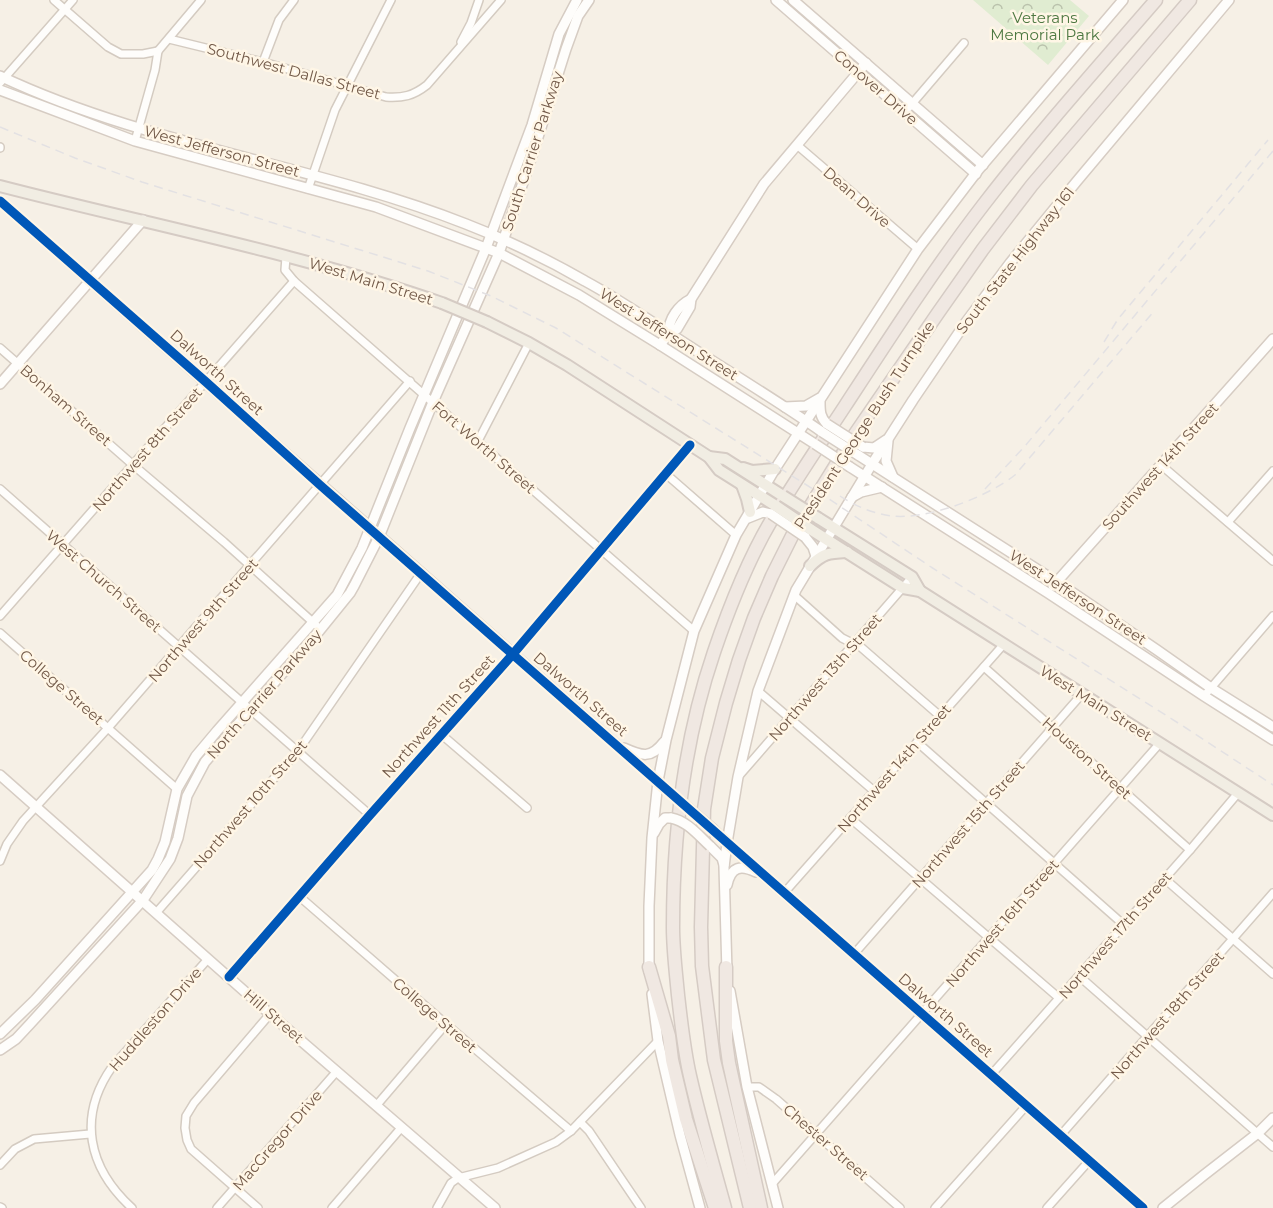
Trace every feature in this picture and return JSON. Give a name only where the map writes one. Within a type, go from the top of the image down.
[{"type":"highway","name":"President George Bush Turnpike","points":[[725,1208],[689,1072],[675,970],[673,928],[681,789],[690,738],[714,651],[731,607],[770,522],[916,298],[1012,168],[1156,0]]},
{"type":"highway","name":"President George Bush Turnpike","points":[[750,1208],[714,1060],[702,966],[701,937],[704,809],[712,758],[739,660],[768,586],[792,536],[855,434],[983,249],[1032,185],[1190,0]]},
{"type":"highway","points":[[649,967],[669,1036],[686,1119],[715,1208]]},
{"type":"highway","points":[[726,967],[726,1041],[729,1063],[761,1208]]},
{"type":"main road","name":"South Carrier Parkway","points":[[465,298],[532,125],[559,34],[577,0]]},
{"type":"main road","name":"South Carrier Parkway","points":[[477,303],[499,253],[578,16],[588,0]]},
{"type":"main road","name":"Conover Drive","points":[[776,0],[976,174]]},
{"type":"main road","name":"Conover Drive","points":[[793,0],[983,165]]},
{"type":"main road","points":[[700,1208],[658,1041],[649,967],[652,838],[658,782],[666,740],[694,631],[736,535],[765,485],[918,249],[983,165],[1123,0]]},
{"type":"main road","name":"South State Highway 161","points":[[778,1208],[747,1087],[726,967],[724,867],[726,843],[738,777],[758,691],[794,595],[813,561],[888,439],[966,322],[1010,263],[1229,0]]},
{"type":"main road","points":[[660,345],[669,333],[669,324],[684,303],[691,299],[764,184],[866,63]]},
{"type":"main road","name":"West Jefferson Street","points":[[1,79],[138,128],[312,175],[421,208],[503,240],[586,281],[806,421],[825,428],[861,451],[872,464],[1057,582],[1211,688],[1273,727]]},
{"type":"main road","name":"West Jefferson Street","points":[[0,90],[135,141],[376,207],[499,253],[579,295],[660,345],[1273,740]]},
{"type":"main road","points":[[193,157],[197,144]]},
{"type":"main road","points":[[224,166],[228,152]]},
{"type":"main road","name":"West Main Street","points":[[0,186],[359,276],[442,303],[487,322],[567,364],[709,457],[719,470],[759,496],[773,510],[808,533],[826,539],[903,588],[920,591],[1273,815]]},
{"type":"main road","name":"Dalworth Street","points":[[0,201],[1143,1208]]},
{"type":"main road","points":[[0,384],[143,220]]},
{"type":"main road","name":"North Carrier Parkway","points":[[0,1034],[35,1000],[152,870],[165,842],[177,789],[196,756],[337,595],[371,529],[390,475],[465,298]]},
{"type":"main road","name":"North Carrier Parkway","points":[[0,1050],[16,1039],[143,900],[170,859],[178,838],[187,796],[206,762],[350,593],[380,537],[433,402],[477,303]]},
{"type":"main road","name":"Southwest 14th Street","points":[[1048,593],[1273,339]]},
{"type":"main road","points":[[785,407],[806,406],[821,398]]},
{"type":"main road","points":[[821,398],[820,412],[825,428]]},
{"type":"main road","points":[[861,451],[874,448],[888,439]]},
{"type":"main road","points":[[888,439],[886,461],[894,478]]},
{"type":"main road","name":"West Main Street","points":[[709,457],[724,459],[783,495],[912,577],[920,591]]},
{"type":"main road","points":[[737,467],[752,471],[775,469]]},
{"type":"main road","points":[[741,484],[747,499],[748,515]]},
{"type":"main road","points":[[852,497],[861,492],[882,487]]},
{"type":"main road","points":[[748,515],[773,510]]},
{"type":"main road","points":[[808,533],[813,547],[813,561]]},
{"type":"main road","points":[[813,561],[834,552],[847,552]]},
{"type":"main road","points":[[616,745],[645,755],[652,754],[659,749],[666,740]]},
{"type":"main road","name":"Hill Street","points":[[0,775],[270,1014],[495,1208]]},
{"type":"main road","points":[[652,838],[664,818],[678,819],[722,858],[724,867]]},
{"type":"main road","points":[[725,890],[728,879],[739,868],[744,867],[763,874]]},
{"type":"main road","points":[[1163,1208],[1258,1133],[1273,1118]]},
{"type":"street","points":[[54,0],[108,47],[121,54],[158,51]]},
{"type":"street","points":[[1,79],[74,0]]},
{"type":"street","points":[[135,141],[156,68],[158,51],[201,0]]},
{"type":"street","points":[[263,62],[279,20],[294,0]]},
{"type":"street","points":[[308,189],[332,118],[391,0]]},
{"type":"street","points":[[458,50],[479,0]]},
{"type":"street","points":[[458,50],[501,0]]},
{"type":"street","points":[[180,27],[179,32],[186,42]]},
{"type":"street","name":"Southwest Dallas Street","points":[[169,39],[263,62],[386,97],[401,98],[427,85],[458,50]]},
{"type":"street","points":[[905,112],[964,43]]},
{"type":"street","points":[[143,54],[156,68]]},
{"type":"street","name":"Dean Drive","points":[[796,145],[918,249]]},
{"type":"street","points":[[286,257],[285,270],[294,281]]},
{"type":"street","name":"Fort Worth Street","points":[[294,281],[694,631]]},
{"type":"street","name":"Northwest 8th Street","points":[[0,616],[294,281]]},
{"type":"street","points":[[478,441],[529,343]]},
{"type":"street","name":"Bonham Street","points":[[0,348],[320,630]]},
{"type":"street","name":"Northwest 9th Street","points":[[0,861],[7,844],[23,821],[108,728],[410,381]]},
{"type":"street","name":"Northwest 11th Street","points":[[229,977],[513,654],[690,445]]},
{"type":"street","points":[[1161,465],[1273,561]]},
{"type":"street","points":[[1228,522],[1273,471]]},
{"type":"street","points":[[666,474],[736,535]]},
{"type":"street","name":"West Church Street","points":[[0,489],[370,815]]},
{"type":"street","name":"Northwest 10th Street","points":[[156,913],[298,751],[421,573]]},
{"type":"street","name":"Northwest 13th Street","points":[[738,777],[912,577]]},
{"type":"street","points":[[794,595],[842,638],[855,642],[940,716]]},
{"type":"street","points":[[1204,696],[1273,616]]},
{"type":"street","name":"College Street","points":[[0,633],[177,789]]},
{"type":"street","name":"Northwest 14th Street","points":[[784,893],[1004,644]]},
{"type":"street","name":"Houston Street","points":[[984,667],[1190,850]]},
{"type":"street","points":[[758,691],[874,790]]},
{"type":"street","name":"Northwest 15th Street","points":[[854,954],[1082,694]]},
{"type":"street","points":[[442,735],[527,808]]},
{"type":"street","points":[[917,742],[1124,925]]},
{"type":"street","name":"Northwest 16th Street","points":[[772,1184],[1160,743]]},
{"type":"street","name":"Northwest 17th Street","points":[[991,1075],[1238,793]]},
{"type":"street","points":[[850,818],[1059,998]]},
{"type":"street","points":[[1165,879],[1273,974]]},
{"type":"street","name":"Northwest 18th Street","points":[[1060,1136],[1273,893]]},
{"type":"street","name":"College Street","points":[[300,897],[571,1131]]},
{"type":"street","name":"Huddleston Drive","points":[[132,1208],[113,1188],[99,1166],[94,1152],[90,1134],[96,1096],[103,1079],[126,1049],[208,958]]},
{"type":"street","points":[[1079,976],[1273,1147]]},
{"type":"street","points":[[258,1208],[191,1149],[185,1128],[186,1116],[194,1103],[270,1014]]},
{"type":"street","points":[[376,1106],[446,1024]]},
{"type":"street","points":[[437,1208],[451,1183],[458,1178],[498,1168],[556,1142],[571,1131],[658,1041]]},
{"type":"street","name":"MacGregor Drive","points":[[217,1208],[336,1071]]},
{"type":"street","name":"Chester Street","points":[[747,1087],[759,1087],[776,1099],[900,1208]]},
{"type":"street","points":[[935,1208],[1026,1106]]},
{"type":"street","points":[[580,1122],[589,1131],[641,1208]]},
{"type":"street","points":[[332,1208],[401,1128]]},
{"type":"street","points":[[0,1165],[15,1149],[34,1139],[90,1134]]},
{"type":"street","points":[[1047,1208],[1089,1161]]},
{"type":"green space","name":"Veterans Memorial Park","points":[[973,0],[1070,0],[1089,16],[1048,65]]},
{"type":"railway","points":[[0,127],[75,158],[142,182],[428,271],[491,296],[556,328],[829,499],[931,567],[1273,785]]},
{"type":"railway","points":[[1104,342],[1118,319],[1268,140]]},
{"type":"railway","points":[[985,489],[1025,446],[1273,151]]},
{"type":"railway","points":[[840,496],[858,506],[885,515],[906,516],[939,511],[973,499],[1003,483],[1015,475],[1155,310]]},
{"type":"cycle path","points":[[0,201],[1143,1208]]},
{"type":"cycle path","points":[[229,977],[513,654],[690,445]]}]
